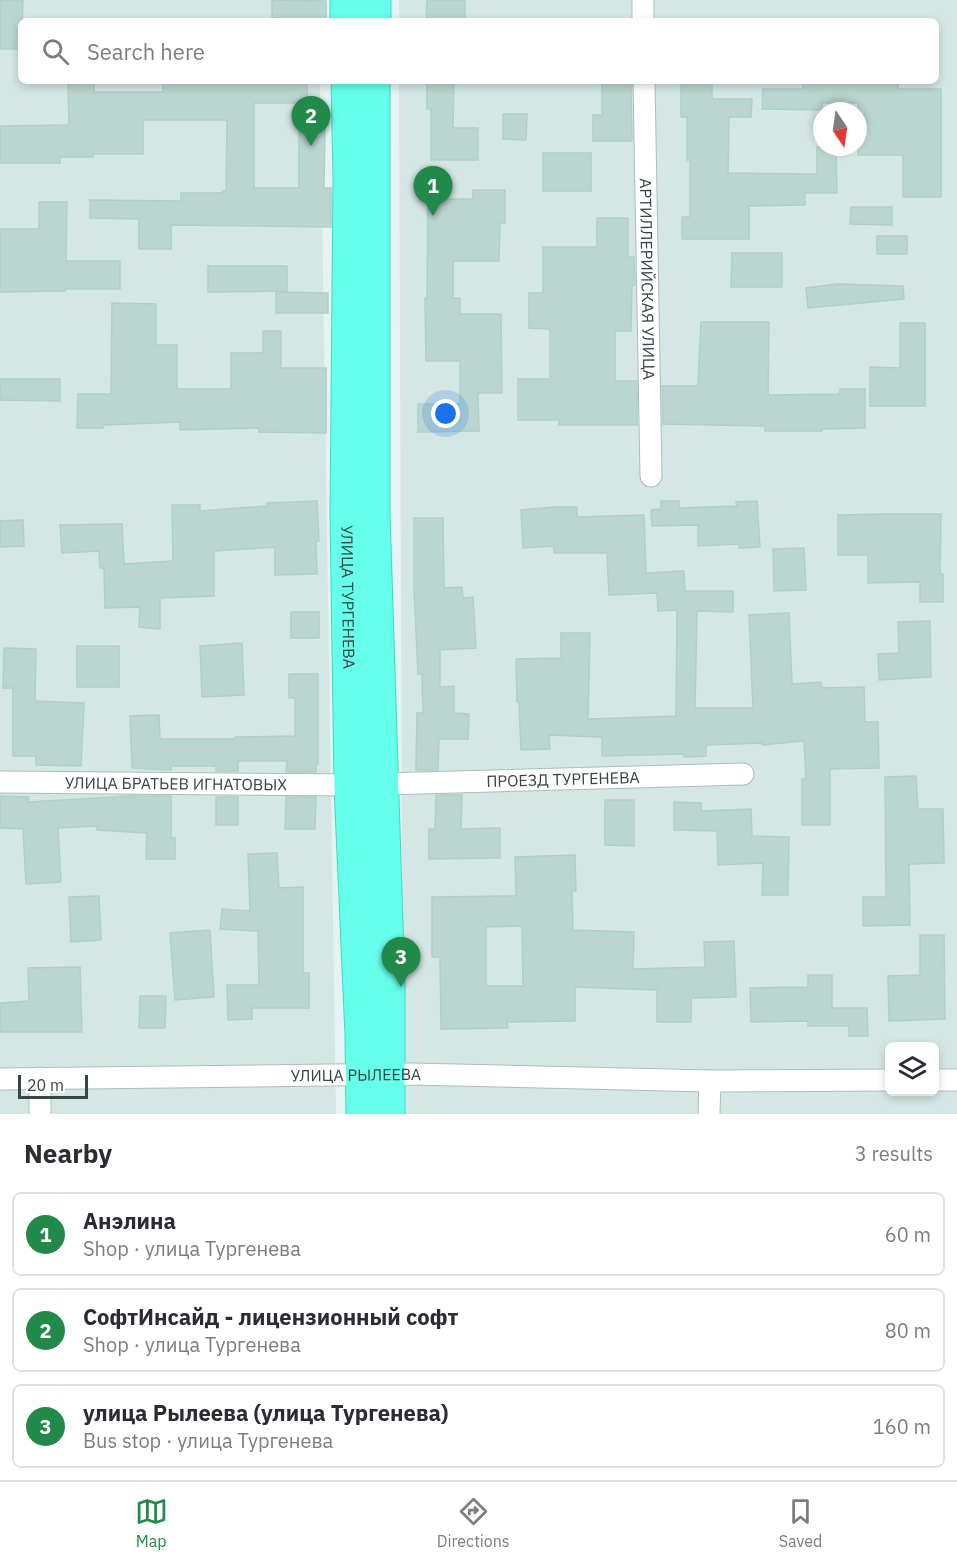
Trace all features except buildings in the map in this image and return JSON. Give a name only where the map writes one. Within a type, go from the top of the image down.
[{"type":"highway","points":[[347,0],[348,18]]},
{"type":"highway","points":[[374,0],[374,18]]},
{"type":"highway","name":"УЛИЦА ТУРГЕНЕВА","points":[[348,84],[350,180],[347,513],[367,784],[388,987],[375,1075],[363,1114]]},
{"type":"highway","name":"УЛИЦА ТУРГЕНЕВА","points":[[367,784],[374,513],[374,84]]},
{"type":"highway","name":"УЛИЦА ТУРГЕНЕВА","points":[[375,1075],[388,1114]]},
{"type":"street","points":[[643,0],[643,18]]},
{"type":"street","name":"АРТИЛЛЕРИЙСКАЯ УЛИЦА","points":[[644,84],[651,476]]},
{"type":"street","name":"ПРОЕЗД ТУРГЕНЕВА","points":[[367,784],[743,774]]},
{"type":"street","name":"УЛИЦА БРАТЬЕВ ИГНАТОВЫХ","points":[[0,782],[367,784]]},
{"type":"street","name":"УЛИЦА РЫЛЕЕВА","points":[[0,1079],[412,1074],[710,1081],[885,1080]]},
{"type":"street","points":[[40,1078],[40,1114]]},
{"type":"street","points":[[939,1080],[957,1080]]},
{"type":"street","points":[[709,1114],[710,1081]]},
{"type":"shaded area","points":[[0,0],[319,0],[320,18],[18,18],[18,84],[320,84],[336,1114],[0,1114]]},
{"type":"shaded area","points":[[399,0],[957,0],[957,1114],[403,1114],[399,84],[939,84],[939,18],[399,18]]},
{"type":"place","name":"СофтИнсайд - лицензионный софт","points":[[311,146]]},
{"type":"place","name":"Анэлина","points":[[433,216]]},
{"type":"place","name":"улица Рылеева (улица Тургенева)","points":[[401,987]]}]
